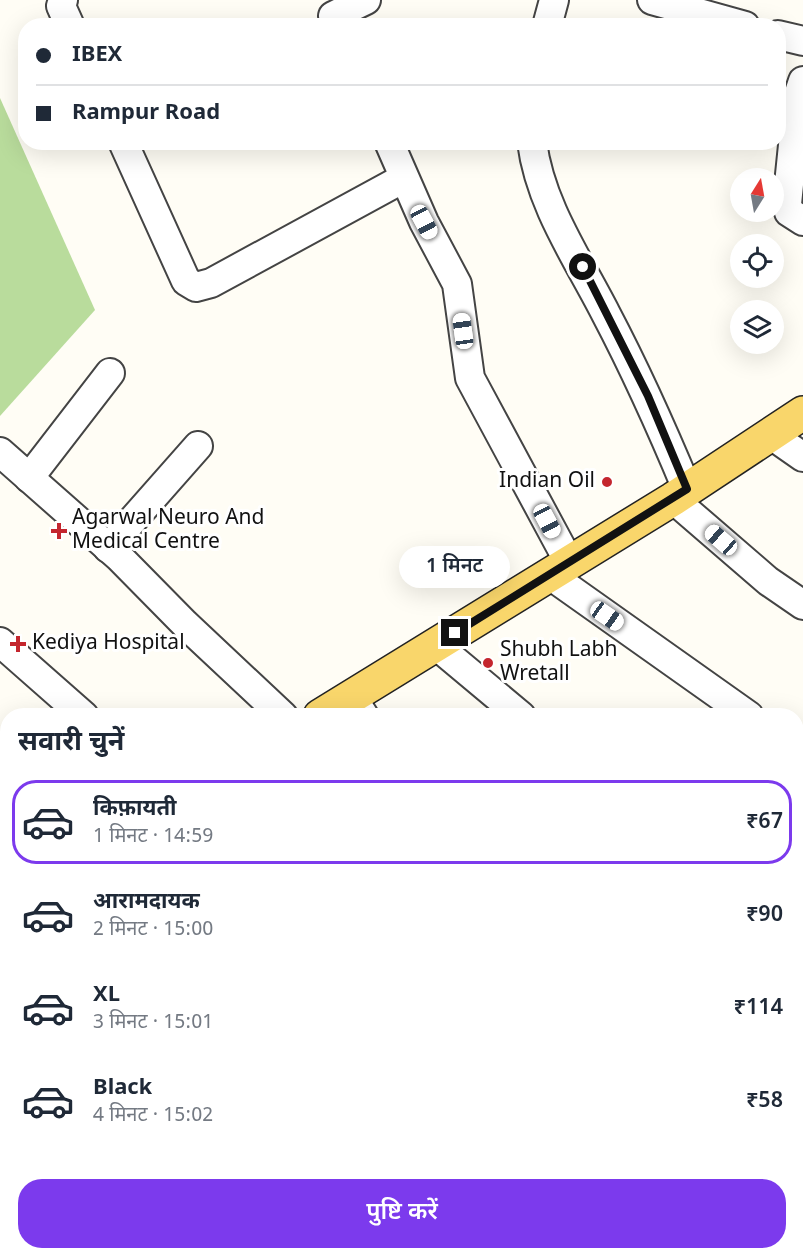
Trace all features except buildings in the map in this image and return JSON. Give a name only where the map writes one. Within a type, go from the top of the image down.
[{"type":"main road","points":[[358,706],[436,645],[680,494],[803,413]]},
{"type":"street","points":[[63,0],[61,6],[66,18]]},
{"type":"street","points":[[332,14],[366,0]]},
{"type":"street","points":[[549,18],[554,0]]},
{"type":"street","points":[[652,0],[716,18]]},
{"type":"street","points":[[786,36],[803,41]]},
{"type":"street","points":[[803,81],[798,96],[798,156],[787,204],[789,212],[803,221]]},
{"type":"street","points":[[127,150],[186,281],[196,287],[211,283],[404,178]]},
{"type":"street","points":[[392,150],[424,222],[457,284],[470,378],[559,569],[739,708]]},
{"type":"street","points":[[533,150],[535,165],[548,204],[583,267],[648,396],[680,494],[768,582],[803,605]]},
{"type":"street","points":[[29,478],[110,373]]},
{"type":"street","points":[[770,434],[803,457]]},
{"type":"street","points":[[108,548],[198,446]]},
{"type":"street","points":[[0,452],[108,548],[274,708]]},
{"type":"street","points":[[0,642],[75,708]]},
{"type":"street","points":[[436,645],[511,708]]},
{"type":"green space","points":[[0,98],[18,138],[18,150],[23,150],[95,310],[0,416]]},
{"type":"place","name":"Indian Oil","points":[[607,482]]},
{"type":"place","name":"Agarwal Neuro And Medical Centre","points":[[59,531]]},
{"type":"place","name":"Kediya Hospital","points":[[18,644]]},
{"type":"place","name":"Shubh Labh Wretall","points":[[488,663]]},
{"type":"route","points":[[455,633],[687,489],[648,396],[583,267]]}]
